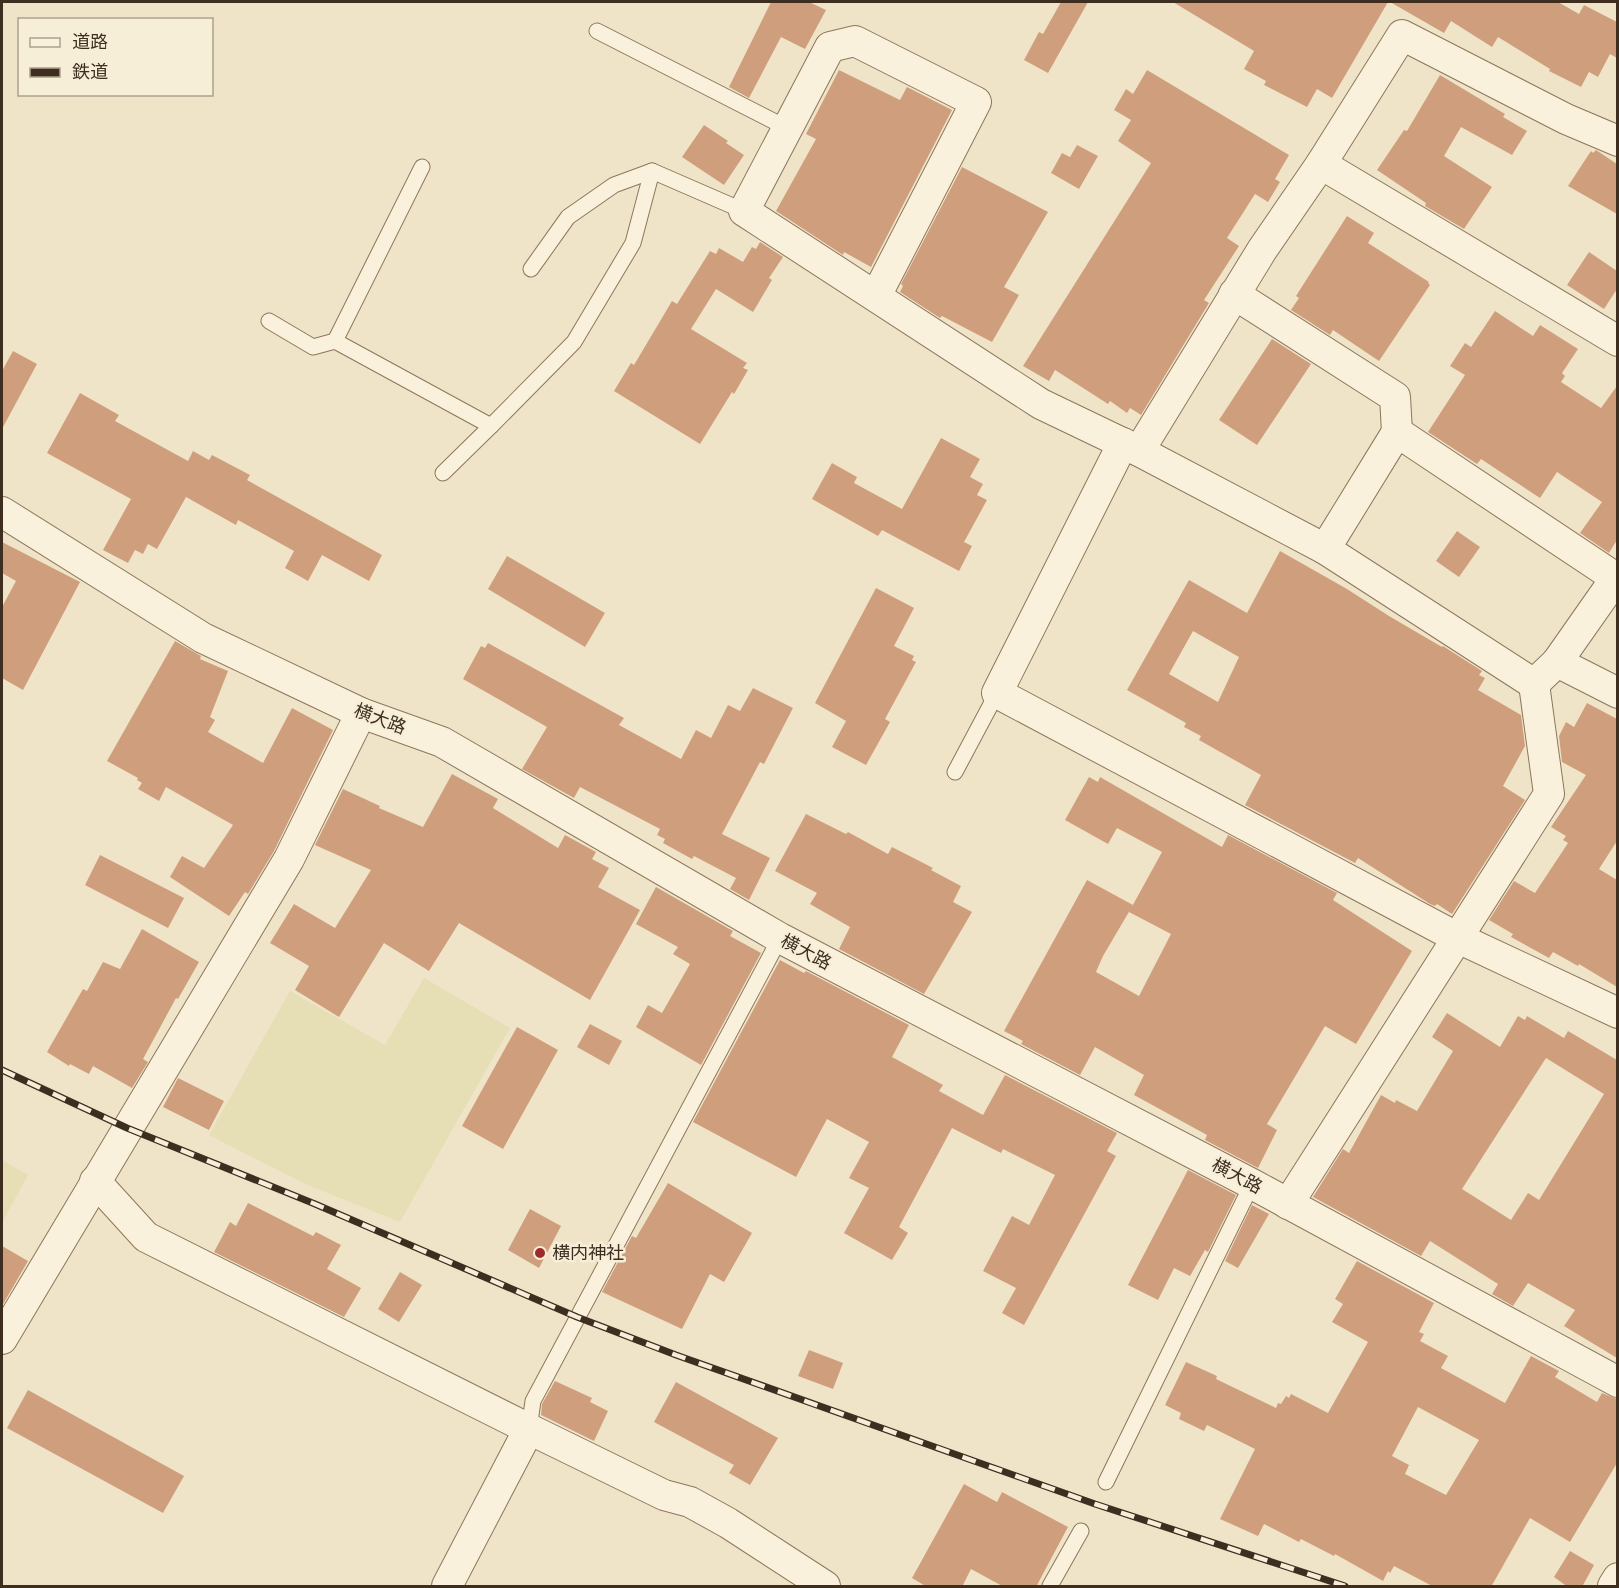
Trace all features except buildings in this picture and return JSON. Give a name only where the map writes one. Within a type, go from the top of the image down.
[{"type":"street","points":[[1617,141],[1566,119],[1402,35],[1321,164],[1131,447],[997,693],[1458,938],[1617,1013]]},
{"type":"street","points":[[876,296],[976,102],[855,41],[830,47],[744,210],[1041,404],[1131,447],[1324,549],[1534,684],[1549,794],[1288,1204]]},
{"type":"street","points":[[1321,164],[1617,341]]},
{"type":"street","points":[[1234,294],[1395,397],[1396,432],[1324,549]]},
{"type":"street","points":[[1396,432],[1617,577],[1557,662],[1534,684]]},
{"type":"street","name":"横大路","points":[[2,512],[203,638],[361,713],[442,742],[780,938],[1252,1184],[1617,1382]]},
{"type":"street","points":[[1557,662],[1617,693]]},
{"type":"street","points":[[2,1339],[288,860],[361,713]]},
{"type":"street","points":[[95,1181],[146,1237],[664,1495],[690,1502],[728,1523],[825,1587]]},
{"type":"street","points":[[447,1587],[529,1429]]},
{"type":"street","points":[[1613,1587],[1617,1578]]},
{"type":"lane","points":[[597,31],[787,128]]},
{"type":"lane","points":[[334,341],[422,167]]},
{"type":"lane","points":[[531,269],[568,217],[614,185],[652,171],[744,210]]},
{"type":"lane","points":[[443,473],[574,342],[633,243],[652,171]]},
{"type":"lane","points":[[269,321],[313,347],[334,341],[491,426]]},
{"type":"lane","points":[[955,772],[997,693]]},
{"type":"lane","points":[[529,1429],[533,1401],[780,938]]},
{"type":"lane","points":[[1106,1482],[1252,1184]]},
{"type":"lane","points":[[1050,1587],[1081,1531]]},
{"type":"shaded area","points":[[424,978],[510,1028],[400,1222],[305,1184],[209,1135],[290,991],[385,1045]]},
{"type":"shaded area","points":[[2,1160],[28,1175],[2,1223]]},
{"type":"railway","points":[[2,1070],[127,1128],[315,1204],[577,1317],[676,1355],[1095,1504],[1345,1586]]},
{"type":"place","name":"横内神社","points":[[540,1253]]}]
